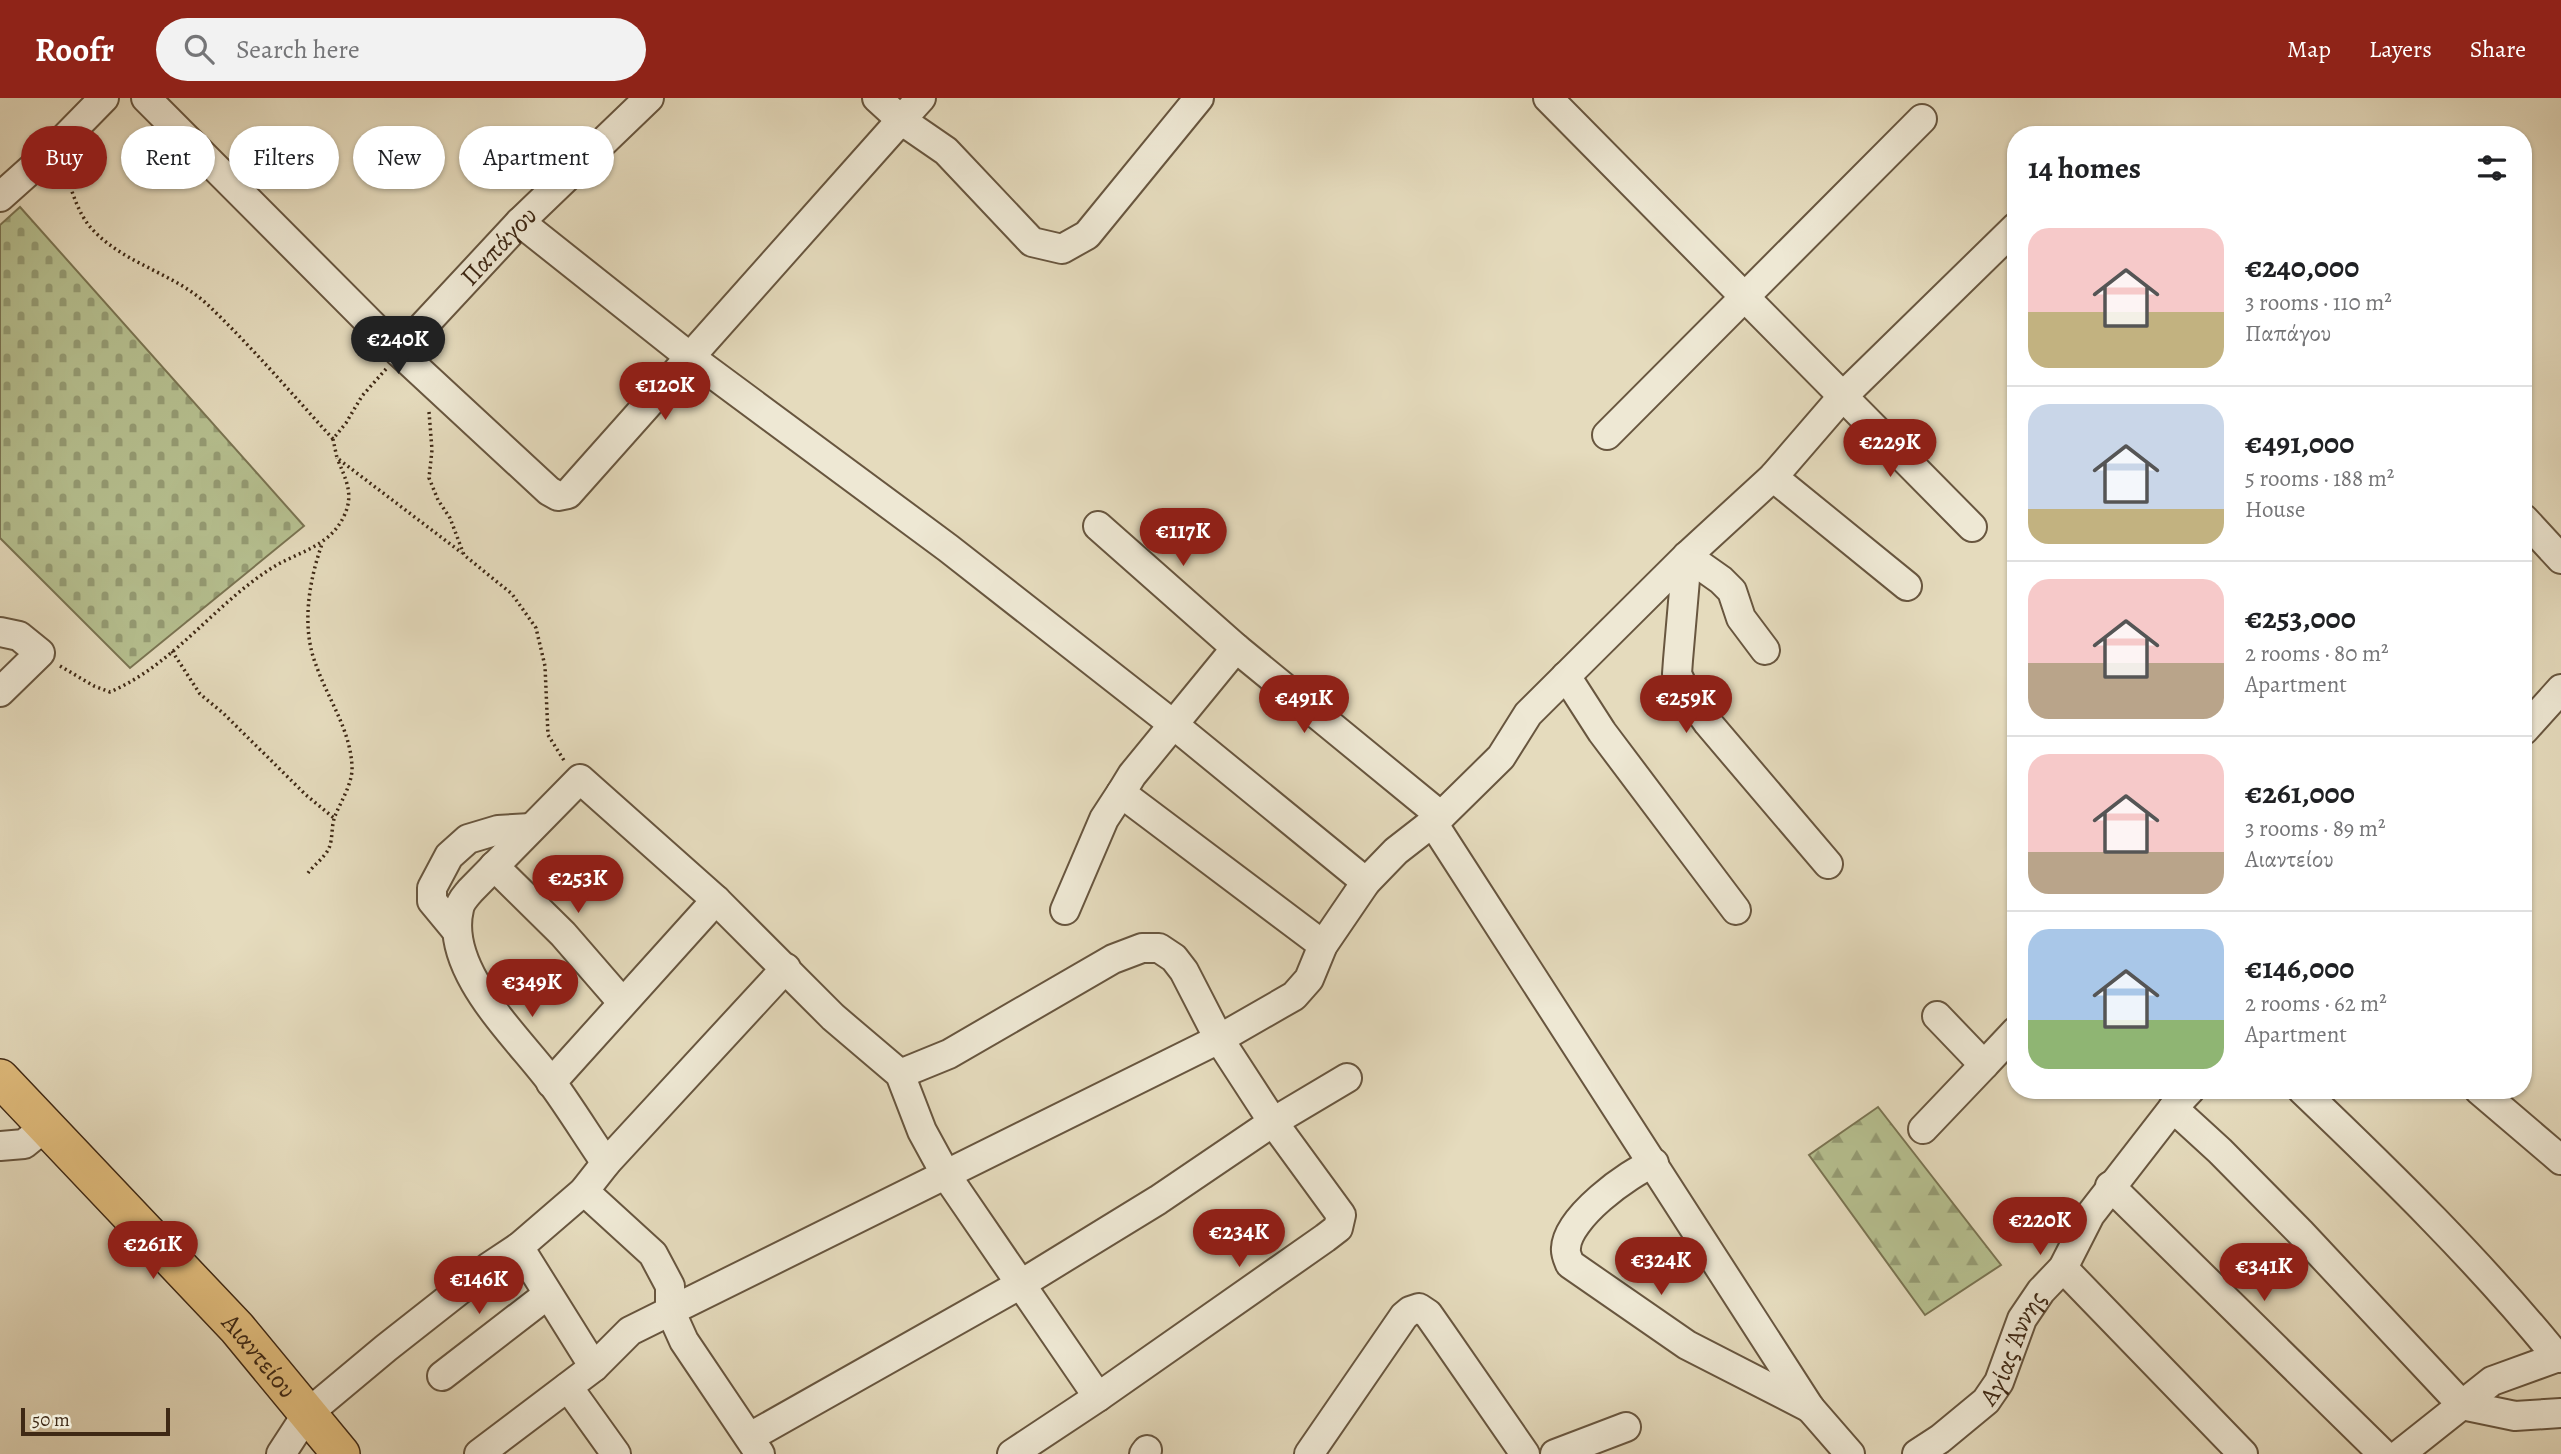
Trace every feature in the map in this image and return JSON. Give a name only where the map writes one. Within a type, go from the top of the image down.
[{"type":"main road","name":"Αιαντείου","points":[[0,1078],[237,1328],[341,1454]]},
{"type":"street","points":[[77,126],[104,98]]},
{"type":"street","points":[[146,98],[399,352],[549,491],[558,496],[568,494],[921,98]]},
{"type":"street","name":"Παπάγου","points":[[399,352],[520,222],[649,98]]},
{"type":"street","points":[[877,98],[901,120],[946,150],[1032,242],[1062,248],[1087,235],[1199,98]]},
{"type":"street","points":[[1548,98],[1972,527]]},
{"type":"street","points":[[1607,435],[1922,118]]},
{"type":"street","points":[[3,193],[21,177]]},
{"type":"street","points":[[520,222],[690,358],[948,548],[1174,725],[1366,882]]},
{"type":"street","points":[[489,1451],[594,1367],[630,1331],[1219,1039],[1294,996],[1309,979],[1323,945],[1366,882],[1396,851],[1437,819],[1501,757],[1528,714],[1687,556],[1773,477],[1843,396],[2007,236]]},
{"type":"street","points":[[1773,477],[1907,586]]},
{"type":"street","points":[[1098,526],[1437,819],[1810,1408],[1850,1454]]},
{"type":"street","points":[[2532,528],[2561,559]]},
{"type":"street","points":[[1687,556],[1721,580],[1731,592],[1741,618],[1765,650]]},
{"type":"street","points":[[1687,556],[1677,674],[1708,723],[1828,864]]},
{"type":"street","points":[[0,632],[19,636],[40,653],[0,692]]},
{"type":"street","points":[[1065,910],[1104,819],[1132,775],[1236,648]]},
{"type":"street","points":[[1566,676],[1602,732],[1736,910]]},
{"type":"street","points":[[2532,721],[2561,689]]},
{"type":"street","points":[[456,930],[459,906],[470,891],[580,779],[716,900],[833,1017],[900,1074],[922,1131],[946,1175],[1098,1397]]},
{"type":"street","points":[[1121,793],[1323,945]]},
{"type":"street","points":[[531,828],[498,830],[468,839],[449,856],[432,888],[432,901],[456,930],[469,971],[489,1004],[551,1083],[606,1163]]},
{"type":"street","points":[[494,866],[564,934],[622,1002]]},
{"type":"street","points":[[551,1083],[716,900]]},
{"type":"street","points":[[900,1074],[949,1054],[1113,958],[1142,948],[1159,948],[1174,958],[1184,971],[1219,1039],[1273,1122],[1334,1203],[1340,1215],[1338,1228],[1098,1397],[1012,1454]]},
{"type":"street","points":[[281,1454],[307,1414],[386,1348],[489,1267],[519,1247],[584,1191],[606,1163],[786,968]]},
{"type":"street","points":[[1937,1016],[1984,1065]]},
{"type":"street","points":[[1923,1129],[2007,1041]]},
{"type":"street","points":[[584,1191],[653,1254],[670,1286],[670,1310],[684,1340],[755,1446],[1158,1200],[1273,1122],[1347,1078]]},
{"type":"street","points":[[2182,1099],[2220,1150],[2462,1405],[2515,1416],[2561,1413]]},
{"type":"street","name":"Αγίας Άννης","points":[[1917,1454],[1940,1439],[1986,1401],[1999,1382],[2022,1319],[2041,1291],[2063,1268],[2090,1215],[2110,1186],[2182,1099]]},
{"type":"street","points":[[2311,1099],[2459,1245],[2559,1357],[2492,1381],[2400,1454]]},
{"type":"street","points":[[2490,1099],[2561,1160]]},
{"type":"street","points":[[0,1146],[24,1144],[45,1127]]},
{"type":"street","points":[[1654,1163],[1643,1167],[1603,1196],[1571,1230],[1565,1249],[1570,1264],[1687,1345],[1810,1408]]},
{"type":"street","points":[[2110,1186],[2383,1454]]},
{"type":"street","points":[[519,1247],[594,1367]]},
{"type":"street","points":[[2063,1268],[2243,1454]]},
{"type":"street","points":[[442,1376],[547,1295]]},
{"type":"street","points":[[1309,1454],[1404,1316],[1419,1308],[1428,1314],[1443,1334],[1525,1454]]},
{"type":"street","points":[[568,1387],[616,1454]]},
{"type":"street","points":[[1555,1454],[1626,1427]]},
{"type":"path","points":[[71,189],[91,228],[117,250],[167,276],[207,304],[333,439],[337,458],[350,490],[343,518],[322,544],[312,574],[309,614],[315,665],[348,741],[352,769],[334,818],[329,848],[308,873]]},
{"type":"path","points":[[333,439],[362,396],[399,352]]},
{"type":"path","points":[[429,411],[432,450],[429,478],[438,500],[450,518],[464,555]]},
{"type":"path","points":[[337,458],[512,594],[536,628],[545,666],[548,735],[580,779]]},
{"type":"path","points":[[40,653],[94,686],[110,692],[160,662],[241,591],[273,568],[322,544]]},
{"type":"path","points":[[172,651],[200,694],[223,713],[306,795],[334,818]]},
{"type":"green space","points":[[20,207],[304,526],[130,668],[0,538],[0,225]]},
{"type":"green space","points":[[1878,1107],[2001,1265],[1925,1315],[1809,1155]]}]
